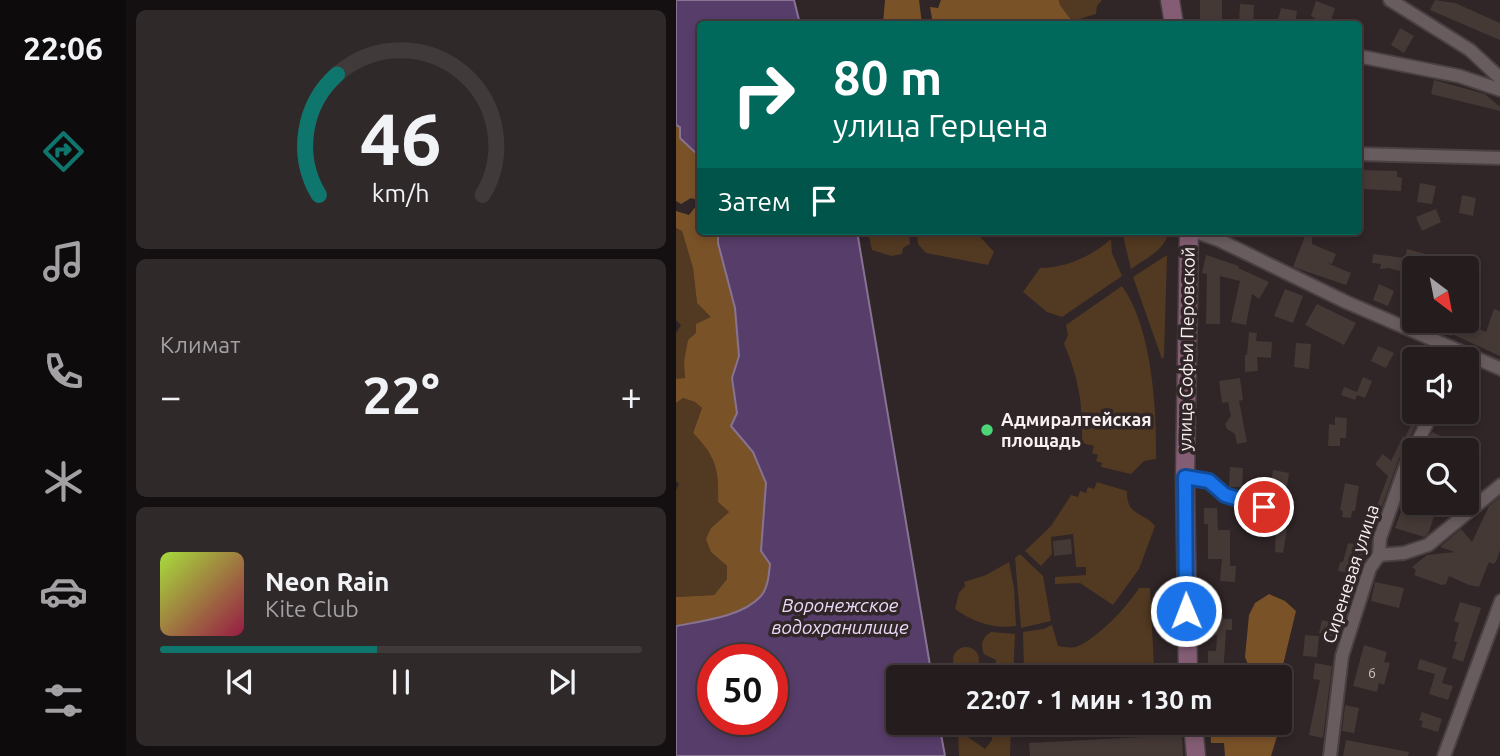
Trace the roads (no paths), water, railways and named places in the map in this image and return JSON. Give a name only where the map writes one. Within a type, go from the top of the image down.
[{"type":"main road","points":[[1170,0],[1174,21]]},
{"type":"main road","name":"улица Софьи Перовской","points":[[1188,665],[1185,477],[1191,235]]},
{"type":"main road","points":[[1194,735],[1196,756]]},
{"type":"street","points":[[1390,0],[1470,50],[1500,79]]},
{"type":"street","points":[[1362,57],[1459,76],[1500,90]]},
{"type":"street","points":[[1362,154],[1500,158]]},
{"type":"street","points":[[1203,235],[1426,338],[1500,369]]},
{"type":"street","name":"Сиреневая улица","points":[[1330,756],[1342,656],[1370,568],[1379,555],[1380,538],[1406,465],[1426,424]]},
{"type":"street","points":[[1185,477],[1209,481],[1225,495],[1284,513]]},
{"type":"street","points":[[1379,555],[1404,553],[1428,545],[1500,485]]},
{"type":"street","points":[[1444,756],[1500,601]]},
{"type":"water","points":[[676,0],[794,0],[799,21],[697,21],[697,154],[680,138],[680,127],[676,125]]},
{"type":"water","name":"Воронежское водохранилище","points":[[718,235],[858,235],[930,665],[886,665],[886,735],[941,735],[945,756],[676,756],[676,626],[721,617],[743,609],[761,596],[768,581],[770,564],[761,551],[766,483],[753,452],[731,426],[737,413],[732,378],[739,356],[735,308]]},
{"type":"place","name":"Адмиралтейская площадь","points":[[987,430]]}]
